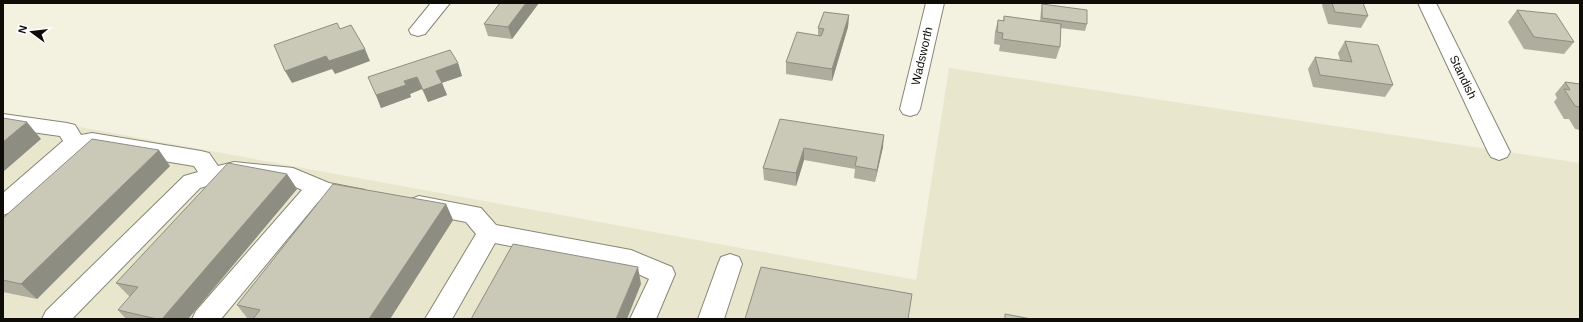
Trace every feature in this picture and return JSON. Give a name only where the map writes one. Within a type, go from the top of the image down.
[{"type":"street","points":[[418,30],[441,3]]},
{"type":"street","name":"Wadsworth","points":[[910,109],[934,3]]},
{"type":"street","name":"Standish","points":[[1428,3],[1499,152]]},
{"type":"street","points":[[3,121],[67,130],[75,143]]},
{"type":"street","points":[[3,206],[75,143],[92,141],[201,159],[213,176]]},
{"type":"street","points":[[56,319],[192,182],[234,170],[293,176],[324,191],[473,214],[489,233],[630,260],[662,274],[643,319]]},
{"type":"street","points":[[205,319],[310,196],[324,191]]},
{"type":"street","points":[[438,319],[489,233]]},
{"type":"street","points":[[711,319],[730,264]]},
{"type":"shaded area","points":[[949,68],[1580,163],[1580,319],[3,319],[3,113],[916,280]]},
{"type":"building","points":[[500,3],[526,3],[508,27],[484,24]]},
{"type":"building","points":[[1332,3],[1363,3],[1368,16],[1335,12]]},
{"type":"building","points":[[1042,4],[1087,10],[1087,24],[1042,18]]},
{"type":"building","points":[[1517,10],[1556,14],[1574,42],[1534,37]]},
{"type":"building","points":[[824,12],[849,15],[832,69],[786,62],[797,32],[821,36],[824,29],[818,28]]},
{"type":"building","points":[[1004,16],[1061,24],[1060,47],[1002,39],[1003,33],[997,32],[998,20],[1004,21]]},
{"type":"building","points":[[337,23],[340,29],[351,25],[365,49],[329,61],[326,56],[285,71],[274,45]]},
{"type":"building","points":[[1345,41],[1378,45],[1393,85],[1320,75],[1315,57],[1352,62]]},
{"type":"building","points":[[450,50],[458,63],[436,71],[442,83],[423,90],[417,77],[404,81],[406,85],[376,95],[368,77]]},
{"type":"building","points":[[1565,82],[1580,84],[1580,107],[1575,106],[1564,89],[1570,90]]},
{"type":"building","points":[[3,118],[27,122],[3,142]]},
{"type":"building","points":[[780,119],[884,135],[877,170],[855,166],[857,157],[804,148],[796,173],[763,168]]},
{"type":"building","points":[[92,139],[159,150],[21,284],[3,280],[3,218]]},
{"type":"building","points":[[228,163],[287,174],[162,319],[118,310],[138,287],[116,283]]},
{"type":"building","points":[[333,184],[446,204],[369,319],[253,319],[260,310],[237,305]]},
{"type":"building","points":[[513,244],[638,267],[616,319],[471,319]]},
{"type":"building","points":[[761,267],[912,294],[908,319],[745,319]]},
{"type":"building","points":[[1005,314],[1031,319],[1005,319]]}]
